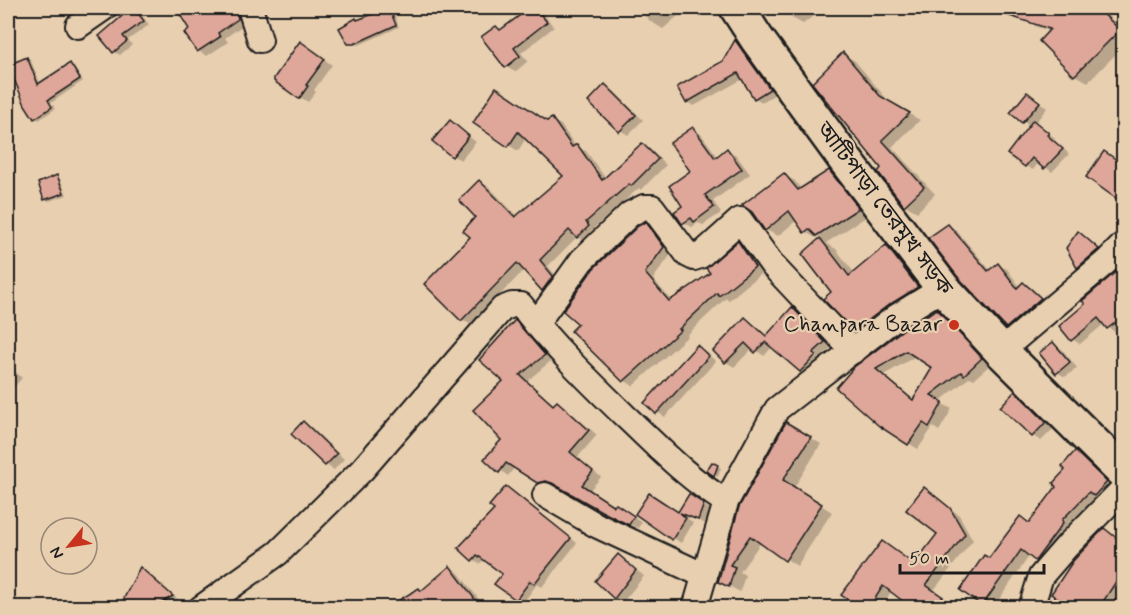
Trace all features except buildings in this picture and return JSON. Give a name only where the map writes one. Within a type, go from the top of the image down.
[{"type":"main road","name":"আটিপাড়া তেরমুখ সড়ক","points":[[737,8],[846,161],[943,288],[1001,351],[1124,473]]},
{"type":"street","points":[[78,26],[104,8]]},
{"type":"street","points":[[250,8],[260,40]]},
{"type":"street","points":[[536,324],[582,260],[630,214],[644,207],[652,207],[688,255],[694,258],[700,256],[740,220],[773,266],[853,351]]},
{"type":"street","points":[[1001,351],[1124,244]]},
{"type":"street","points":[[696,608],[726,502],[777,409],[896,317],[943,288]]},
{"type":"street","points":[[201,608],[278,553],[363,470],[502,309],[512,305],[521,305],[583,375],[687,476],[726,502]]},
{"type":"street","points":[[1030,608],[1041,576],[1124,488]]},
{"type":"street","points":[[545,495],[596,525],[705,576]]},
{"type":"place","name":"Chanpara Bazar","points":[[954,325]]}]
